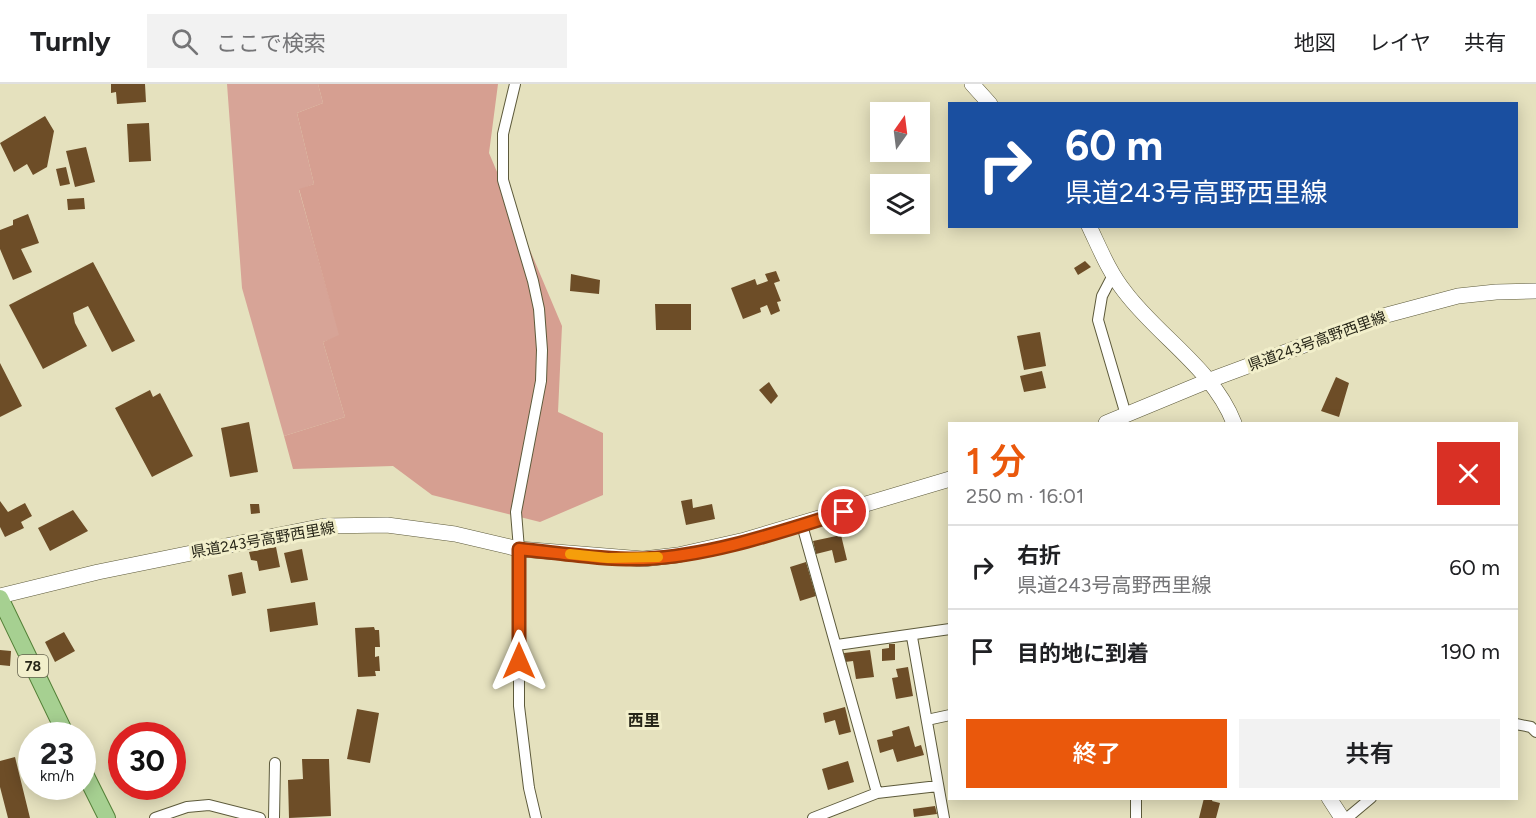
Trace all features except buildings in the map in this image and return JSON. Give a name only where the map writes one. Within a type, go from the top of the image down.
[{"type":"main road","points":[[972,84],[988,102]]},
{"type":"main road","points":[[1090,228],[1113,275],[1125,293],[1210,380],[1233,422]]},
{"type":"main road","name":"県道243号高野西里線","points":[[1108,422],[1210,380],[1401,311],[1458,296],[1536,291]]},
{"type":"main road","name":"県道243号高野西里線","points":[[0,597],[98,572],[324,526],[361,525],[418,529],[455,534],[519,549],[643,559],[715,548],[802,525],[948,479]]},
{"type":"main road","name":"78","points":[[0,597],[60,722]]},
{"type":"main road","points":[[96,796],[107,818]]},
{"type":"main road","points":[[1330,800],[1342,818]]},
{"type":"street","points":[[515,84],[503,134],[503,180],[533,281],[539,309],[542,350],[541,381],[516,512],[519,549],[519,706],[527,778],[536,818]]},
{"type":"street","points":[[1113,275],[1100,303],[1098,320],[1126,415]]},
{"type":"street","points":[[802,525],[877,793]]},
{"type":"street","points":[[837,645],[912,637],[948,629]]},
{"type":"street","points":[[912,637],[944,818]]},
{"type":"street","points":[[927,720],[948,716]]},
{"type":"street","points":[[1518,724],[1531,727],[1536,732]]},
{"type":"street","points":[[274,818],[275,763]]},
{"type":"street","points":[[813,818],[877,793],[938,786]]},
{"type":"street","points":[[1136,800],[1136,818]]},
{"type":"street","points":[[1347,818],[1369,800]]},
{"type":"street","points":[[155,818],[187,807],[209,805],[260,818]]},
{"type":"shaded area","points":[[227,84],[318,84],[323,103],[297,113],[314,184],[299,190],[340,336],[323,342],[345,417],[284,436],[242,288]]},
{"type":"shaded area","points":[[318,84],[498,84],[489,153],[562,326],[558,412],[603,433],[603,495],[540,522],[432,495],[393,466],[293,469],[284,436],[345,417],[323,342],[339,335],[299,189],[314,184],[297,113],[323,103]]},
{"type":"slow traffic","points":[[570,554],[608,558],[658,557]]},
{"type":"district","name":"西里","points":[[644,720]]},
{"type":"route","points":[[519,661],[519,549],[608,558],[643,559],[715,548],[844,512]]}]
